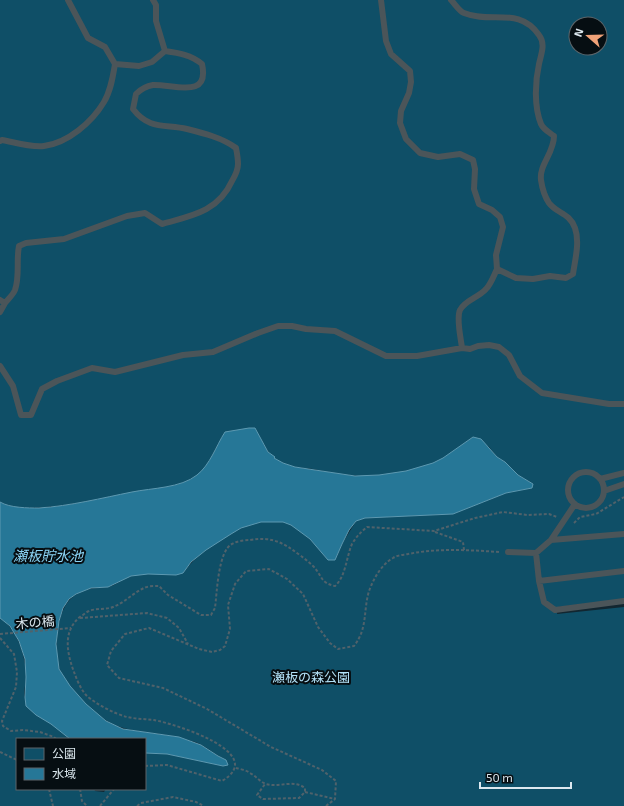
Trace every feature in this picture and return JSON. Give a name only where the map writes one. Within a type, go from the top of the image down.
[{"type":"lane","points":[[0,141],[2,140],[44,146],[66,139],[87,123],[104,101],[112,81],[115,64],[105,47],[88,38],[68,0]]},
{"type":"lane","points":[[153,0],[156,5],[156,21],[165,51]]},
{"type":"lane","points":[[381,0],[386,41],[391,54],[410,71],[411,82],[409,93],[401,111],[400,122],[406,139],[420,153],[438,157],[460,154],[472,160],[476,169],[474,189],[479,204],[492,210],[500,217],[503,227],[496,255],[497,269],[487,288],[476,297],[466,302],[459,311],[458,321],[462,348]]},
{"type":"lane","points":[[451,0],[463,13],[484,17],[520,18],[532,27],[540,36],[543,50],[539,63],[536,84],[536,104],[541,126],[554,136],[554,144],[543,166],[541,178],[545,195],[550,204],[570,218],[576,229],[577,246],[573,274],[566,278],[550,276],[533,279],[516,278],[497,269]]},
{"type":"lane","points":[[0,312],[3,301],[15,291],[19,246],[26,243],[64,239],[127,216],[145,213],[162,224],[187,218],[217,203],[228,190],[238,165],[236,148],[230,143],[219,138],[186,129],[165,127],[150,123],[139,117],[133,109],[136,94],[152,85],[180,88],[196,87],[201,82],[204,74],[202,64],[194,58],[179,53],[165,51],[152,62],[140,66],[115,64]]},
{"type":"lane","points":[[0,366],[14,386],[21,415],[31,415],[42,389],[57,381],[85,370],[92,368],[115,372],[183,355],[213,352],[278,326],[292,326],[306,329],[336,331],[386,356],[417,356],[489,345],[499,347],[510,355],[520,376],[542,393],[609,404],[624,404]]},
{"type":"lane","points":[[590,473],[596,475],[600,479],[604,491],[603,496],[596,505],[586,508],[575,504],[571,500],[569,489],[573,478],[578,475],[590,473]]},
{"type":"lane","points":[[600,479],[624,473]]},
{"type":"lane","points":[[604,491],[624,484]]},
{"type":"lane","points":[[508,552],[536,553],[551,540],[575,504]]},
{"type":"lane","points":[[551,540],[624,534]]},
{"type":"lane","points":[[536,553],[539,581],[544,602],[556,610],[624,601]]},
{"type":"lane","points":[[539,581],[624,571]]},
{"type":"path","points":[[434,531],[475,518],[503,512],[527,515],[549,514],[574,523],[580,517],[596,514],[624,497]]},
{"type":"path","points":[[146,766],[167,765],[222,781],[231,775],[236,768],[234,760],[229,752],[213,740],[186,729],[155,720],[127,717],[107,709],[87,696],[78,680],[68,656],[68,644],[71,628],[79,618],[88,611],[113,607],[145,587],[159,586],[168,595],[201,615],[211,615],[215,608],[223,554],[231,544],[239,542],[265,538],[275,540],[288,546],[314,566],[323,581],[329,585],[335,586],[340,581],[356,537],[367,527],[434,531],[463,542],[464,550]]},
{"type":"path","points":[[326,806],[335,799],[336,781],[322,770],[271,747],[207,709],[163,688],[119,678],[107,665],[111,651],[125,634],[149,628],[200,649],[212,652],[220,650],[225,646],[230,629],[228,605],[235,584],[246,571],[269,569],[287,579],[303,594],[318,627],[330,643],[338,649],[354,646],[360,639],[363,631],[369,592],[380,567],[394,557],[421,552],[464,550],[508,552]]},
{"type":"path","points":[[79,618],[147,613],[167,618],[179,628],[188,644]]},
{"type":"path","name":"木の橋","points":[[0,634],[71,628]]},
{"type":"path","points":[[0,638],[14,654],[18,672],[16,687],[2,721],[3,726],[11,731],[23,730],[40,732],[55,738]]},
{"type":"path","points":[[0,752],[16,760]]},
{"type":"path","points":[[236,768],[249,772],[264,784],[284,786],[292,783],[299,784],[305,788],[305,792]]},
{"type":"path","points":[[264,784],[257,795],[263,799],[299,798],[305,792]]},
{"type":"path","points":[[49,790],[53,806]]},
{"type":"path","points":[[80,790],[82,801],[87,806]]},
{"type":"path","points":[[100,806],[113,790]]},
{"type":"path","points":[[305,792],[335,799]]},
{"type":"path","points":[[137,806],[141,803],[173,797],[196,802],[204,806]]},
{"type":"green space","name":"瀬板の森公園","points":[[0,0],[624,0],[624,599],[558,607],[557,614],[624,607],[624,806],[0,806],[0,618],[12,629],[23,652],[26,669],[24,696],[30,707],[69,738],[16,738],[16,790],[94,790],[104,792],[105,790],[146,790],[146,753],[167,754],[223,766],[226,760],[195,742],[115,725],[101,717],[79,698],[62,675],[56,653],[57,634],[61,615],[71,598],[79,592],[87,589],[110,586],[137,574],[183,573],[203,552],[216,542],[246,526],[262,522],[276,521],[290,524],[301,531],[328,560],[337,556],[342,544],[356,521],[365,518],[453,514],[506,493],[532,488],[533,484],[518,475],[505,462],[497,457],[489,447],[473,437],[433,464],[392,474],[371,476],[346,475],[290,465],[280,462],[274,458],[264,444],[218,444],[199,474],[188,481],[173,486],[133,492],[85,502],[28,508],[12,506],[0,502]]},
{"type":"water","name":"瀬板貯水池","points":[[255,428],[268,452],[275,457],[274,458],[283,463],[295,467],[355,476],[379,475],[406,471],[433,463],[443,458],[473,437],[481,439],[497,457],[505,462],[518,475],[533,484],[532,488],[506,493],[453,514],[365,518],[356,521],[349,530],[335,560],[328,560],[310,539],[291,525],[283,522],[261,522],[241,528],[206,550],[191,562],[183,573],[176,575],[148,574],[131,576],[108,587],[91,588],[76,594],[69,599],[63,608],[59,621],[56,644],[59,669],[70,686],[86,704],[106,721],[123,729],[179,737],[201,745],[226,760],[228,765],[223,766],[167,754],[146,753],[146,738],[69,738],[51,724],[36,715],[26,706],[25,659],[19,641],[10,626],[0,618],[0,502],[19,507],[51,507],[183,483],[202,471],[225,432]]}]
